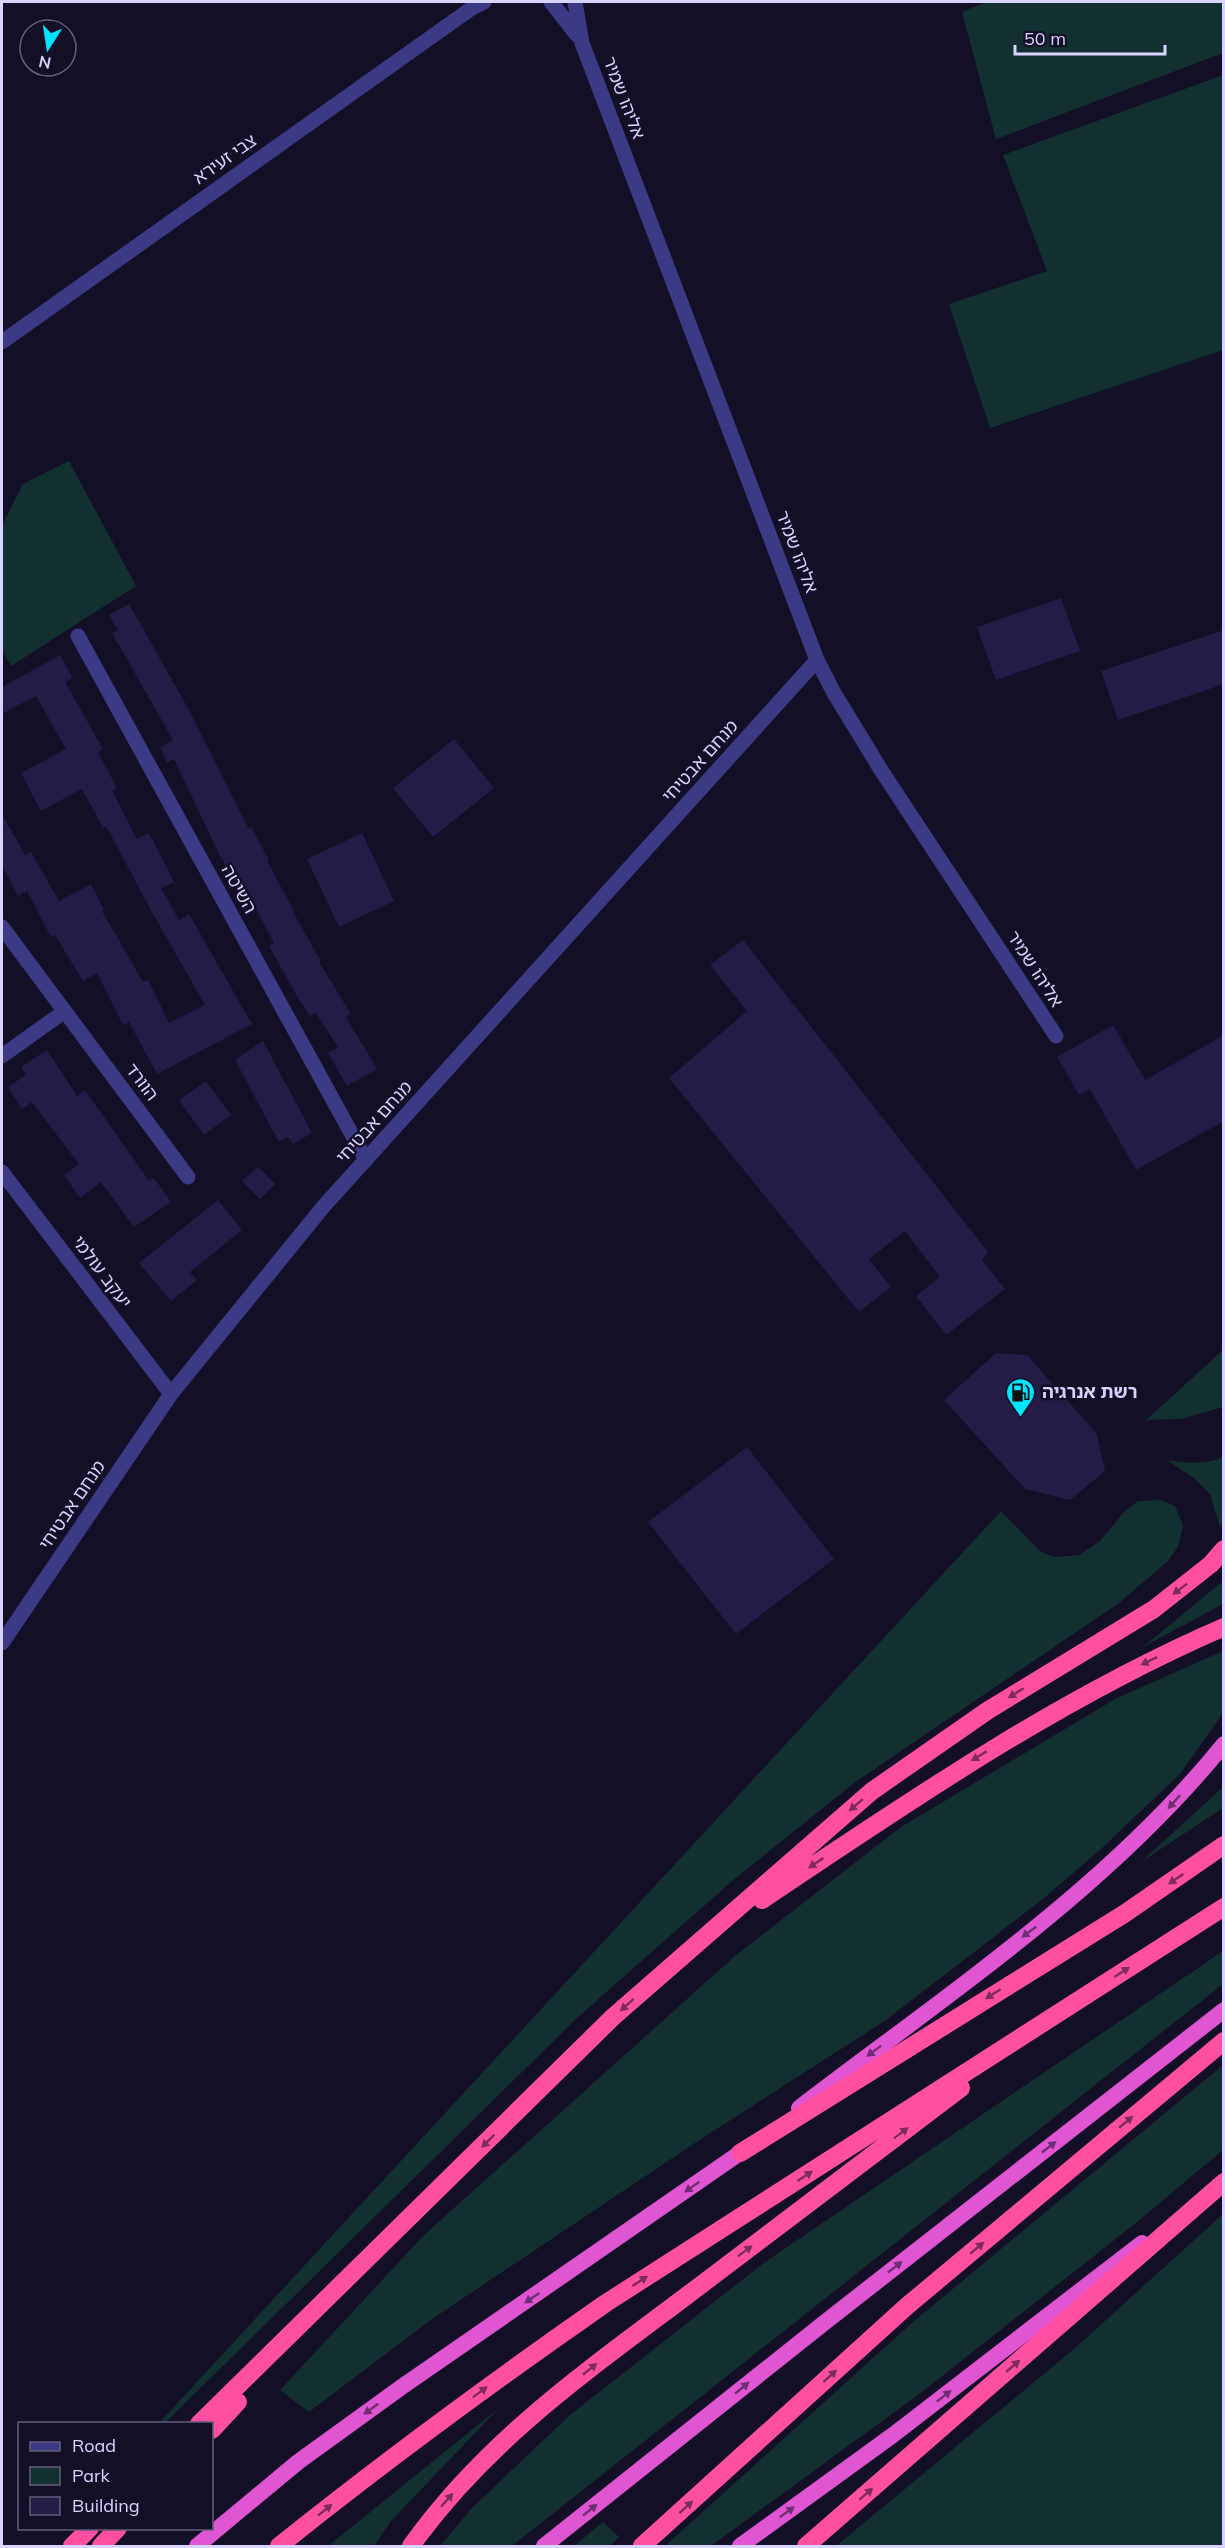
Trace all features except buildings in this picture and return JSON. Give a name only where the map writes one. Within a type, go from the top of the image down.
[{"type":"highway","points":[[201,2422],[613,2018],[872,1791],[987,1711],[1154,1609],[1211,1564],[1224,1550]]},
{"type":"highway","points":[[671,1966],[727,1923],[956,1770],[1100,1686],[1222,1627]]},
{"type":"highway","points":[[197,2547],[298,2462],[403,2386],[740,2153],[1050,1916],[1169,1808],[1224,1744]]},
{"type":"highway","points":[[740,2153],[1124,1914],[1224,1845]]},
{"type":"highway","points":[[279,2547],[367,2476],[459,2407],[606,2303],[1224,1907]]},
{"type":"highway","points":[[411,2547],[430,2520],[465,2479],[531,2415],[1072,2004]]},
{"type":"highway","points":[[544,2547],[824,2323],[1224,2010]]},
{"type":"highway","points":[[642,2547],[907,2306],[1224,2041]]},
{"type":"highway","points":[[740,2547],[893,2435],[1224,2181]]},
{"type":"highway","points":[[806,2547],[1224,2181]]},
{"type":"highway","points":[[213,2429],[412,2217]]},
{"type":"highway","points":[[72,2547],[89,2530]]},
{"type":"highway","points":[[101,2547],[117,2530]]},
{"type":"street","name":"אליהו שמיר","points":[[551,2],[570,23],[582,43],[817,660],[834,693],[881,770],[1056,1036]]},
{"type":"street","name":"אליהו שמיר","points":[[575,2],[582,43]]},
{"type":"street","name":"צבי זעירא","points":[[2,342],[478,4]]},
{"type":"street","name":"השיטה","points":[[78,636],[366,1160]]},
{"type":"street","name":"מנחם אבטיחי","points":[[2,1643],[171,1394],[272,1268],[366,1160],[817,660]]},
{"type":"street","name":"הוורד","points":[[2,927],[188,1177]]},
{"type":"street","points":[[2,1056],[64,1011]]},
{"type":"street","name":"יעקב עולמי","points":[[2,1172],[171,1394]]},
{"type":"green space","points":[[986,2],[1223,2],[1223,53],[996,139],[962,12]]},
{"type":"green space","points":[[1223,75],[1223,350],[990,428],[949,304],[1047,271],[1003,155]]},
{"type":"green space","points":[[69,461],[136,586],[11,666],[2,650],[2,525],[23,484]]},
{"type":"green space","points":[[1223,1350],[1223,1407],[1181,1419],[1146,1420]]},
{"type":"green space","points":[[1223,1457],[1223,1521],[1220,1527],[1210,1494],[1195,1479],[1167,1460],[1202,1462]]},
{"type":"green space","points":[[1161,1500],[1175,1506],[1183,1525],[1178,1547],[1167,1562],[1119,1603],[854,1783],[731,1882],[577,2018],[166,2422],[160,2422],[1001,1511],[1040,1551],[1054,1557],[1079,1555],[1100,1541],[1124,1512],[1138,1501]]},
{"type":"green space","points":[[1223,1581],[1223,1604],[1143,1647]]},
{"type":"green space","points":[[1223,1651],[1223,1713],[1180,1774],[1101,1849],[1043,1899],[886,2020],[704,2137],[432,2319],[309,2412],[280,2390],[424,2235],[735,1956],[901,1827],[1115,1699]]},
{"type":"green space","points":[[1223,1787],[1223,1808],[1141,1862]]},
{"type":"green space","points":[[1223,1951],[1223,1984],[512,2546],[440,2546],[471,2509],[570,2415],[765,2262]]},
{"type":"green space","points":[[1223,2065],[1223,2150],[1137,2222],[922,2392],[711,2546],[665,2546],[914,2321]]},
{"type":"green space","points":[[1223,2214],[1223,2546],[836,2546],[1074,2349]]},
{"type":"green space","points":[[499,2408],[391,2521],[374,2546],[328,2546]]},
{"type":"green space","points":[[603,2522],[619,2537],[610,2546],[574,2546]]},
{"type":"place","name":"רשת אנרגיה","points":[[1021,1418]]}]
